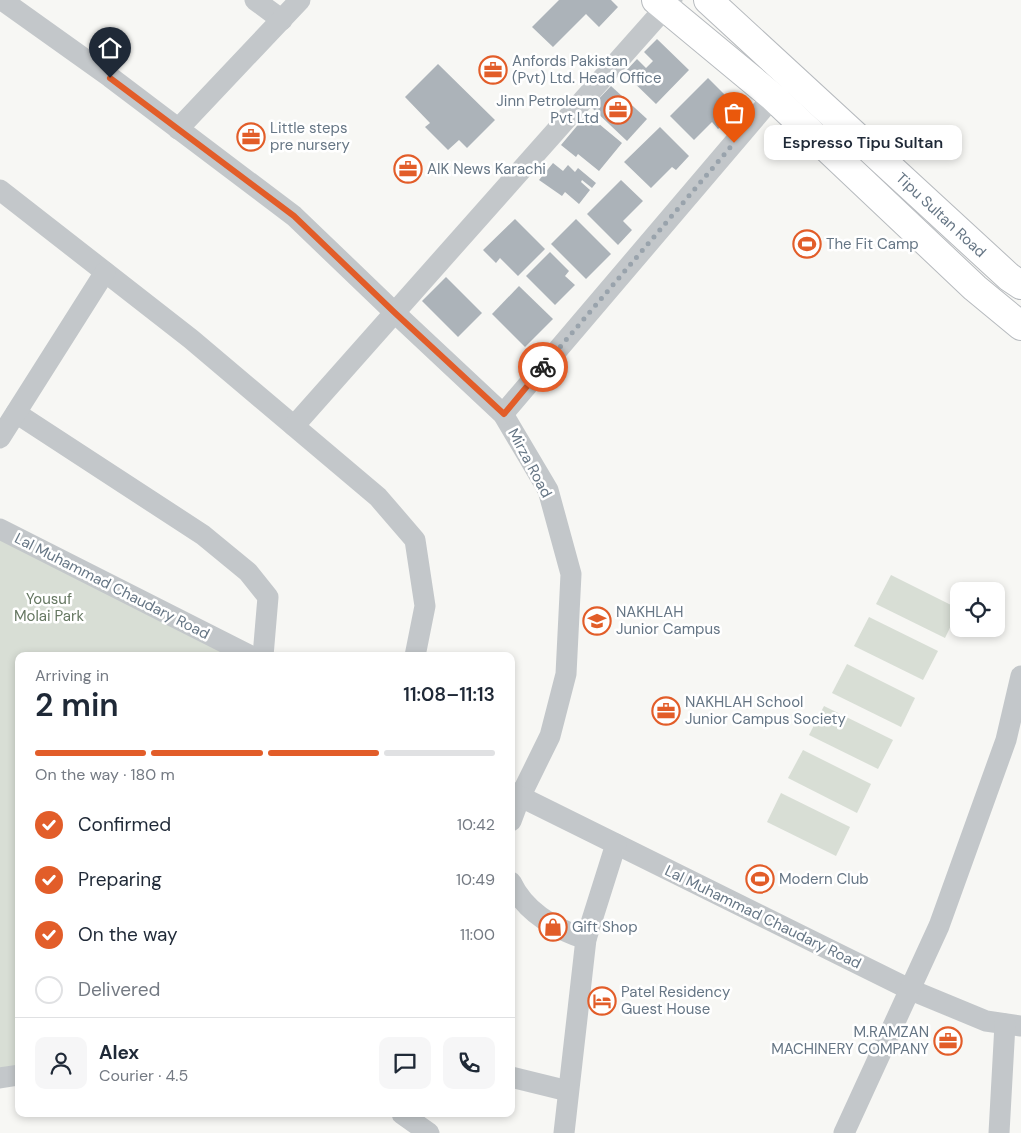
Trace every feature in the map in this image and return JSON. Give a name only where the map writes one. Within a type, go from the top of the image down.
[{"type":"main road","name":"Tipu Sultan Road","points":[[708,0],[1009,277],[1021,285]]},
{"type":"main road","name":"Tipu Sultan Road","points":[[664,3],[773,97],[975,288],[1021,326]]},
{"type":"street","name":"Mirza Road","points":[[2,0],[294,216],[504,414],[548,490],[571,574],[566,674],[550,736],[516,795]]},
{"type":"street","points":[[255,0],[282,20]]},
{"type":"street","points":[[178,129],[300,0]]},
{"type":"street","points":[[294,426],[664,3]]},
{"type":"street","points":[[504,414],[773,97]]},
{"type":"street","points":[[0,190],[191,339],[378,497],[415,540],[425,606],[416,652]]},
{"type":"street","points":[[0,438],[105,272]]},
{"type":"street","points":[[16,413],[203,535],[248,572],[268,598],[263,652]]},
{"type":"street","name":"Lal Muhammad Chaudary Road","points":[[0,529],[243,652]]},
{"type":"street","points":[[844,1133],[939,926],[1013,742],[1021,676]]},
{"type":"street","name":"Lal Muhammad Chaudary Road","points":[[516,795],[911,990],[986,1021],[1013,1025]]},
{"type":"street","points":[[564,1133],[586,939],[616,844]]},
{"type":"street","points":[[515,890],[520,899],[536,914],[566,933],[586,939]]},
{"type":"street","points":[[999,1133],[1013,1025]]},
{"type":"street","points":[[0,1078],[15,1076]]},
{"type":"street","points":[[515,1078],[568,1091]]},
{"type":"street","points":[[406,1117],[429,1133]]},
{"type":"green space","name":"Yousuf Molai Park","points":[[0,529],[241,652],[15,652],[15,1076],[0,1078]]},
{"type":"green space","points":[[891,575],[950,604],[950,628],[945,638],[876,604]]},
{"type":"green space","points":[[869,617],[938,651],[923,680],[854,646]]},
{"type":"green space","points":[[847,664],[915,698],[901,727],[832,693]]},
{"type":"green space","points":[[824,706],[893,740],[878,769],[809,735]]},
{"type":"green space","points":[[803,750],[871,784],[857,813],[788,778]]},
{"type":"green space","points":[[781,793],[850,827],[836,856],[767,822]]},
{"type":"building","points":[[559,0],[611,0],[618,7],[599,27],[586,14],[553,47],[532,27]]},
{"type":"building","points":[[657,39],[689,70],[656,104],[624,73],[637,59],[646,68],[653,61],[644,52]]},
{"type":"building","points":[[438,64],[495,120],[467,148],[459,140],[448,150],[425,127],[430,123],[405,97]]},
{"type":"building","points":[[708,78],[732,102],[719,116],[725,123],[718,129],[712,122],[694,140],[670,116]]},
{"type":"building","points":[[611,86],[647,119],[627,141],[591,107]]},
{"type":"building","points":[[587,114],[622,143],[599,171],[578,154],[576,157],[561,145]]},
{"type":"building","points":[[660,127],[689,156],[676,170],[672,167],[651,188],[624,162]]},
{"type":"building","points":[[553,163],[563,171],[568,165],[575,172],[578,168],[596,183],[592,188],[582,180],[581,182],[590,190],[579,204],[565,192],[562,196],[539,180]]},
{"type":"building","points":[[621,180],[643,201],[623,221],[632,230],[618,245],[587,214]]},
{"type":"building","points":[[515,219],[545,249],[518,276],[500,258],[496,263],[483,250]]},
{"type":"building","points":[[576,219],[611,254],[586,279],[551,244]]},
{"type":"building","points":[[550,252],[569,271],[565,276],[575,285],[555,305],[526,276]]},
{"type":"building","points":[[446,277],[482,313],[458,337],[422,301]]},
{"type":"building","points":[[519,286],[553,319],[525,347],[492,314]]},
{"type":"way so far","points":[[543,367],[734,143]]},
{"type":"place","name":"Anfords Pakistan (Pvt) Ltd. Head Office","points":[[493,70]]},
{"type":"place","name":"Jinn Petroleum Pvt Ltd","points":[[618,110]]},
{"type":"place","name":"Little steps pre nursery","points":[[251,137]]},
{"type":"place","name":"Espresso Tipu Sultan","points":[[734,143]]},
{"type":"place","name":"AIK News Karachi","points":[[408,169]]},
{"type":"place","name":"The Fit Camp","points":[[807,244]]},
{"type":"place","name":"NAKHLAH Junior Campus","points":[[597,621]]},
{"type":"place","name":"NAKHLAH School Junior Campus Society","points":[[666,711]]},
{"type":"place","name":"Modern Club","points":[[760,879]]},
{"type":"place","name":"Gift Shop","points":[[553,927]]},
{"type":"place","name":"Patel Residency Guest House","points":[[602,1001]]},
{"type":"place","name":"M.RAMZAN MACHINERY COMPANY","points":[[948,1041]]},
{"type":"route","points":[[110,78],[294,216],[504,414],[543,367]]}]
